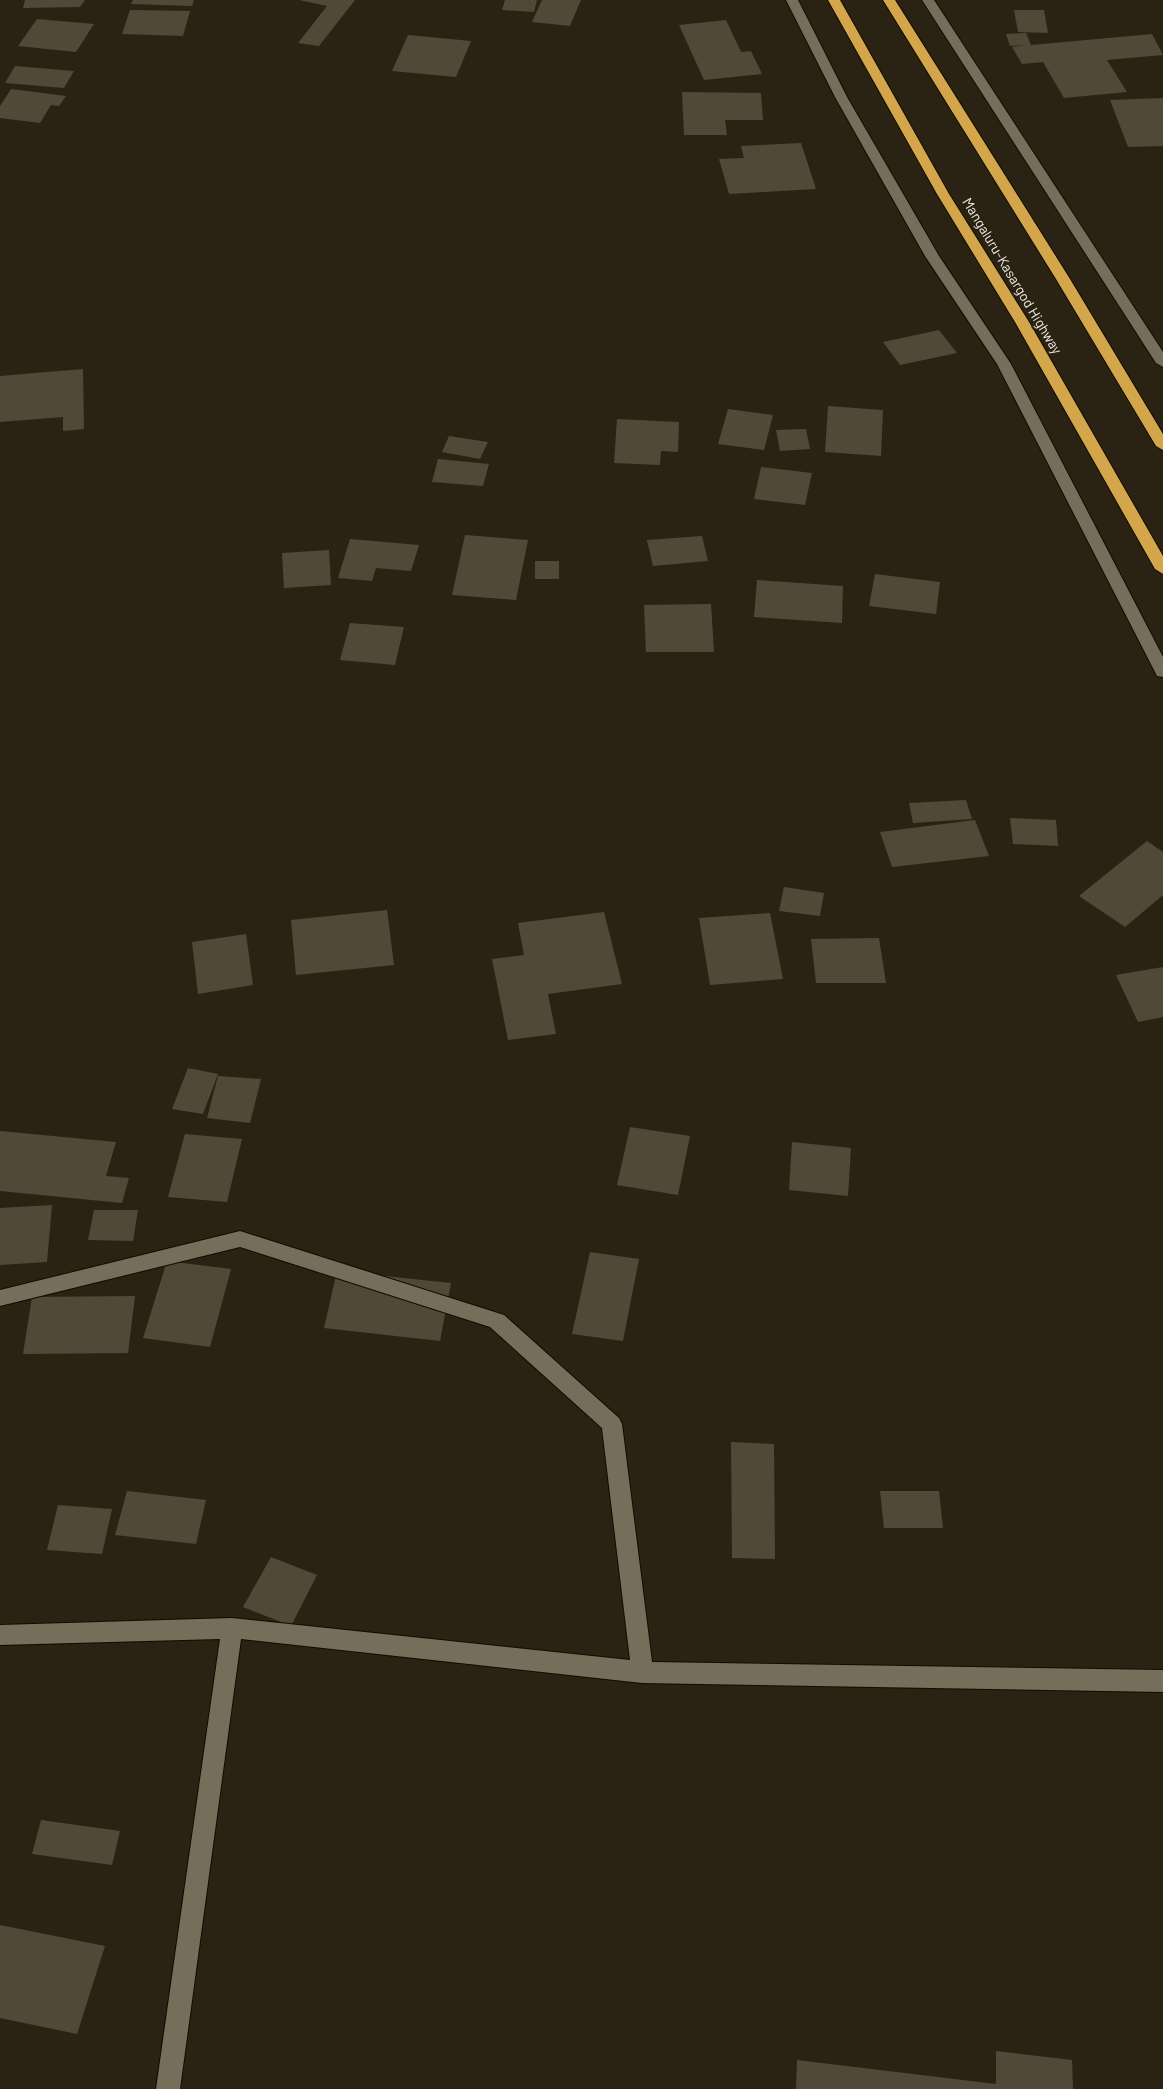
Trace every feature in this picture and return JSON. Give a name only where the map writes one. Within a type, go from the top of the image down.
[{"type":"highway","name":"Mangaluru-Kasargod Highway","points":[[834,0],[943,194],[1028,332],[1163,569]]},
{"type":"highway","points":[[889,0],[1056,268],[1163,446]]},
{"type":"street","points":[[792,0],[841,97],[932,256],[1004,364],[1163,672]]},
{"type":"street","points":[[928,0],[1163,363]]},
{"type":"street","points":[[0,1298],[240,1239],[497,1321],[612,1424],[642,1672]]},
{"type":"street","points":[[168,2089],[232,1628]]},
{"type":"street","points":[[0,1635],[232,1628],[642,1672],[1163,1681]]},
{"type":"building","points":[[25,0],[85,0],[80,7],[23,8]]},
{"type":"building","points":[[133,0],[194,0],[192,6],[131,4]]},
{"type":"building","points":[[299,0],[355,0],[319,46],[298,43],[327,6]]},
{"type":"building","points":[[505,0],[537,0],[534,12],[502,10]]},
{"type":"building","points":[[542,0],[581,0],[570,26],[532,22]]},
{"type":"building","points":[[130,10],[190,11],[183,36],[122,34]]},
{"type":"building","points":[[1014,10],[1044,10],[1048,33],[1018,32]]},
{"type":"building","points":[[37,19],[94,24],[76,52],[18,46]]},
{"type":"building","points":[[726,20],[741,52],[751,51],[762,74],[704,80],[679,25]]},
{"type":"building","points":[[1026,33],[1031,45],[1152,34],[1163,55],[1107,60],[1127,92],[1064,98],[1043,62],[1022,64],[1012,47],[1025,45],[1010,46],[1006,34]]},
{"type":"building","points":[[408,35],[471,41],[456,77],[392,71]]},
{"type":"building","points":[[15,66],[74,71],[64,88],[5,83]]},
{"type":"building","points":[[11,89],[66,96],[59,106],[51,105],[40,123],[0,118],[0,106]]},
{"type":"building","points":[[682,92],[761,93],[763,120],[725,120],[727,135],[684,135]]},
{"type":"building","points":[[1163,98],[1163,146],[1128,147],[1110,100]]},
{"type":"building","points":[[801,143],[816,189],[729,194],[719,159],[744,158],[741,146]]},
{"type":"building","points":[[939,330],[957,353],[900,365],[883,342]]},
{"type":"building","points":[[83,369],[84,429],[63,431],[63,417],[0,422],[0,376]]},
{"type":"building","points":[[828,406],[883,410],[881,456],[825,452]]},
{"type":"building","points":[[728,409],[773,415],[764,450],[718,444]]},
{"type":"building","points":[[617,419],[679,422],[678,452],[661,451],[660,465],[614,463]]},
{"type":"building","points":[[806,429],[810,449],[780,451],[776,430]]},
{"type":"building","points":[[449,436],[488,442],[480,459],[442,452]]},
{"type":"building","points":[[438,459],[489,464],[483,486],[432,482]]},
{"type":"building","points":[[761,467],[812,473],[805,505],[754,499]]},
{"type":"building","points":[[465,535],[528,540],[516,600],[452,595]]},
{"type":"building","points":[[702,536],[708,561],[653,566],[647,540]]},
{"type":"building","points":[[350,539],[419,545],[411,571],[376,568],[372,581],[338,578]]},
{"type":"building","points":[[329,550],[331,585],[284,588],[282,553]]},
{"type":"building","points":[[535,561],[559,561],[559,579],[535,579]]},
{"type":"building","points":[[875,574],[940,582],[936,614],[869,606]]},
{"type":"building","points":[[757,580],[843,586],[842,623],[754,617]]},
{"type":"building","points":[[711,604],[714,652],[646,652],[644,605]]},
{"type":"building","points":[[350,623],[404,627],[395,665],[340,660]]},
{"type":"building","points":[[966,800],[972,819],[913,823],[909,803]]},
{"type":"building","points":[[1010,818],[1056,820],[1058,846],[1013,844]]},
{"type":"building","points":[[975,820],[989,856],[892,867],[880,832]]},
{"type":"building","points":[[1147,841],[1163,852],[1163,895],[1125,927],[1079,896]]},
{"type":"building","points":[[784,887],[824,893],[820,916],[779,911]]},
{"type":"building","points":[[387,910],[394,965],[296,975],[291,920]]},
{"type":"building","points":[[604,912],[622,984],[548,994],[556,1034],[508,1040],[492,959],[524,955],[518,923]]},
{"type":"building","points":[[770,913],[783,979],[710,985],[699,918]]},
{"type":"building","points":[[246,934],[253,985],[198,994],[192,942]]},
{"type":"building","points":[[879,938],[886,983],[816,983],[811,939]]},
{"type":"building","points":[[1163,967],[1163,1017],[1138,1022],[1116,975]]},
{"type":"building","points":[[188,1068],[218,1074],[203,1114],[172,1109]]},
{"type":"building","points":[[218,1076],[261,1079],[250,1123],[207,1118]]},
{"type":"building","points":[[630,1127],[690,1136],[678,1195],[617,1185]]},
{"type":"building","points":[[0,1131],[116,1142],[106,1176],[129,1178],[122,1203],[0,1191]]},
{"type":"building","points":[[185,1134],[242,1139],[227,1202],[168,1197]]},
{"type":"building","points":[[792,1142],[851,1148],[848,1196],[789,1190]]},
{"type":"building","points":[[52,1205],[47,1262],[0,1265],[0,1208]]},
{"type":"building","points":[[94,1210],[138,1210],[133,1241],[88,1240]]},
{"type":"building","points":[[590,1252],[639,1259],[623,1341],[572,1334]]},
{"type":"building","points":[[167,1261],[231,1269],[210,1347],[143,1338]]},
{"type":"building","points":[[337,1271],[451,1283],[440,1341],[324,1328]]},
{"type":"building","points":[[135,1296],[128,1353],[23,1354],[32,1297]]},
{"type":"building","points":[[731,1442],[774,1444],[775,1559],[732,1558]]},
{"type":"building","points":[[127,1491],[206,1500],[196,1544],[115,1535]]},
{"type":"building","points":[[880,1491],[939,1491],[943,1528],[884,1528]]},
{"type":"building","points":[[58,1505],[112,1509],[102,1554],[47,1550]]},
{"type":"building","points":[[271,1557],[317,1575],[291,1626],[243,1607]]},
{"type":"building","points":[[41,1820],[120,1831],[112,1865],[32,1854]]},
{"type":"building","points":[[0,1925],[105,1946],[77,2034],[0,2018]]},
{"type":"building","points":[[996,2051],[1072,2060],[1073,2089],[796,2089],[797,2060],[996,2084]]}]
